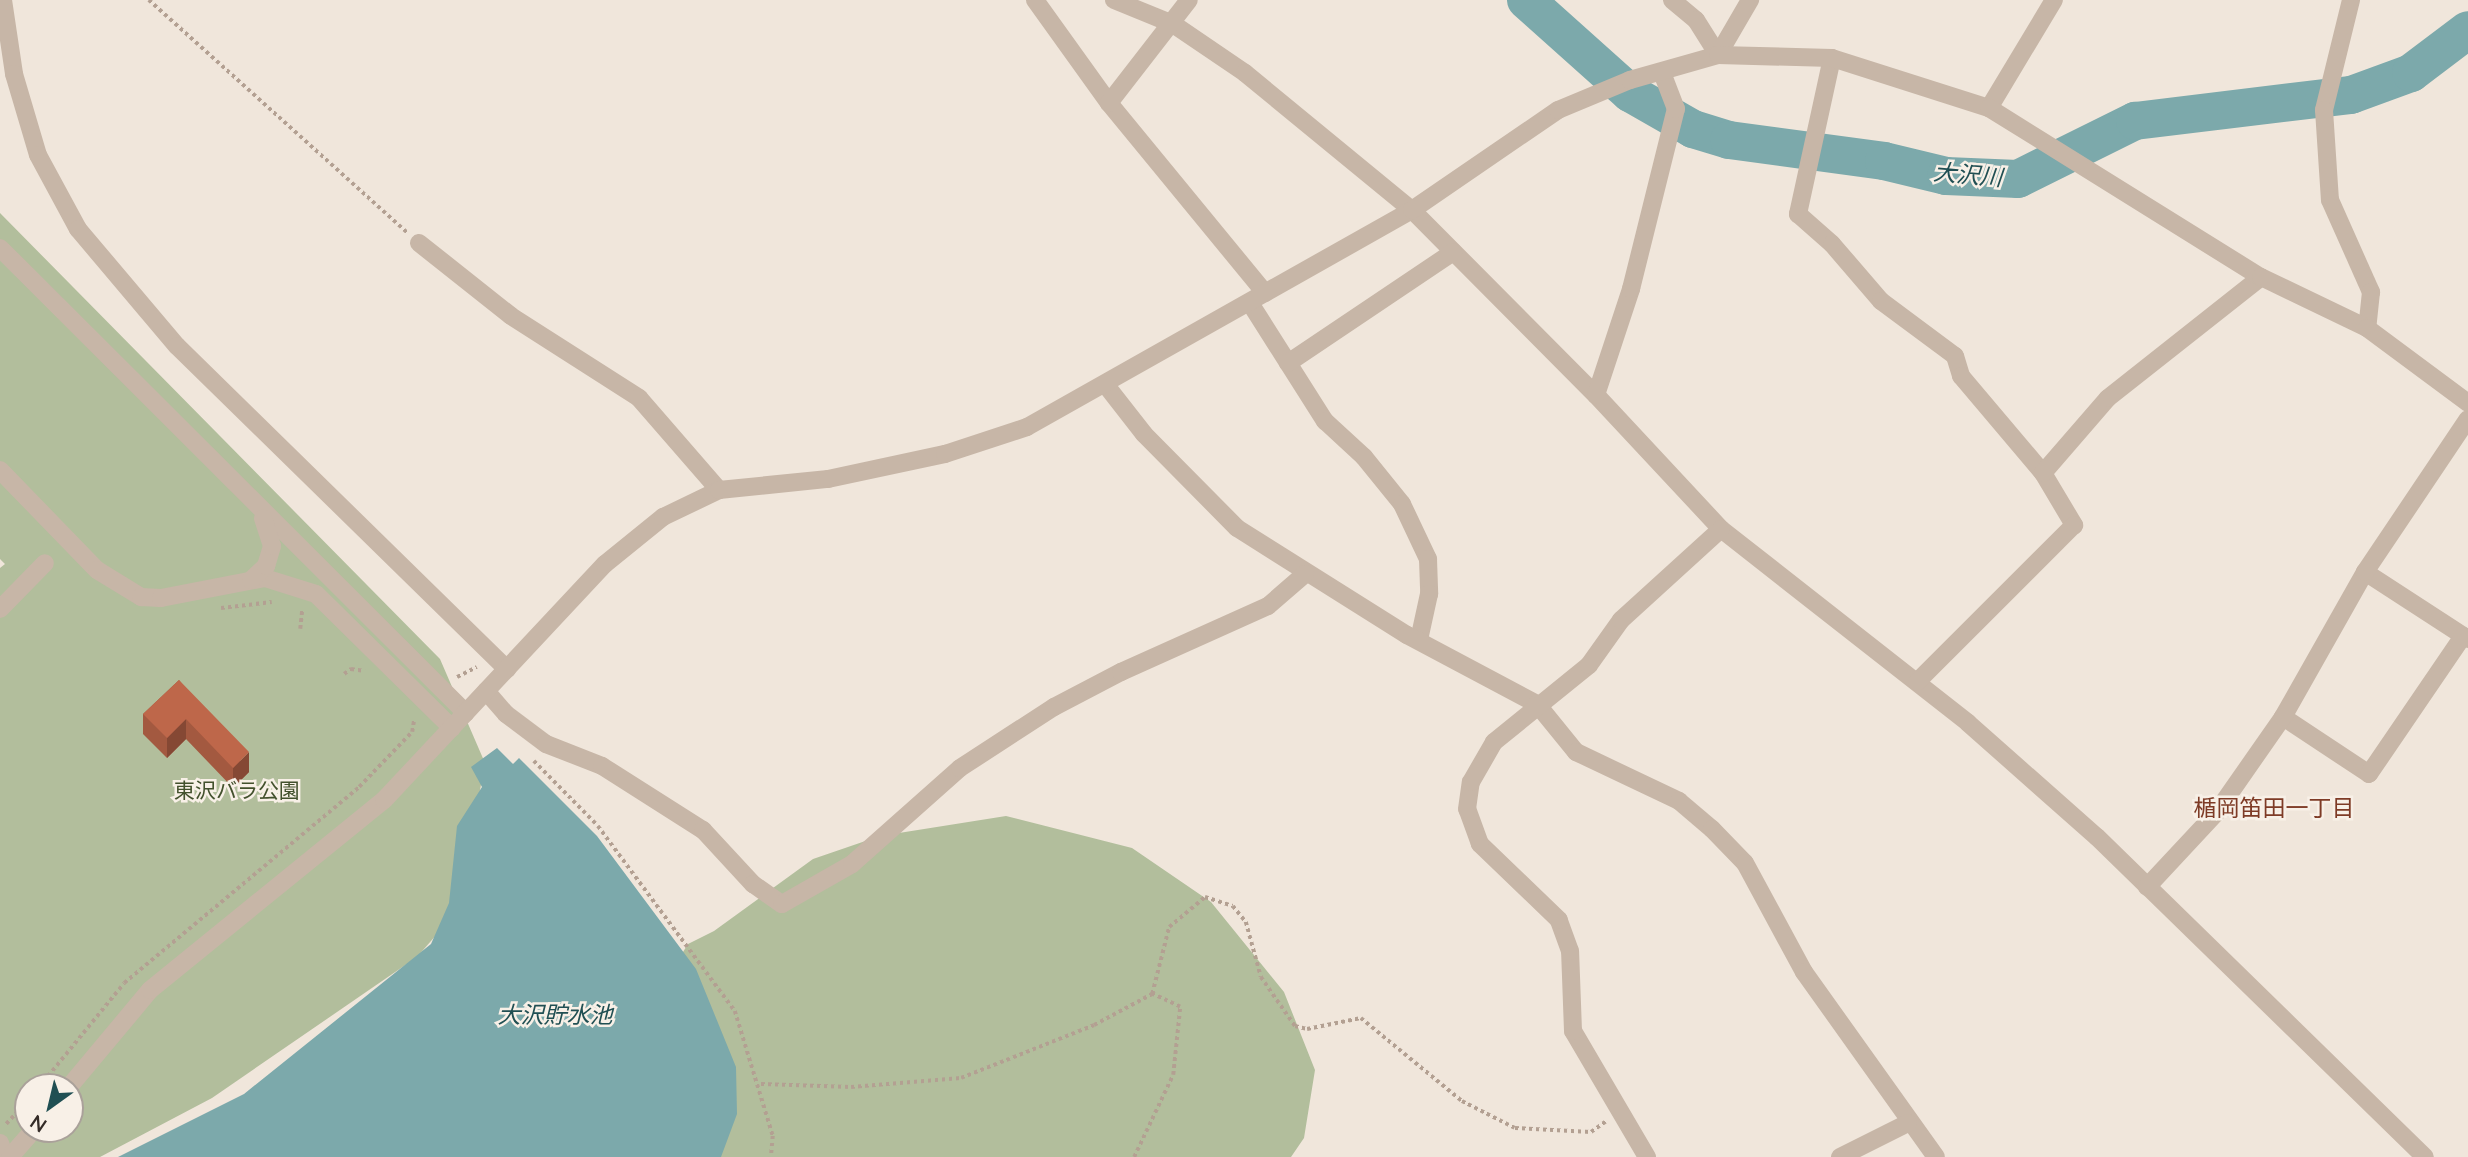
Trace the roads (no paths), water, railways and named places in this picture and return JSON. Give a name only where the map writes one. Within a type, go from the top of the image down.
[{"type":"street","points":[[3,0],[14,74],[38,155],[78,229],[177,346],[507,669]]},
{"type":"street","points":[[1035,0],[1109,103],[1257,298],[1288,362],[1325,421],[1364,457],[1402,504],[1428,559],[1429,594],[1419,640]]},
{"type":"street","points":[[1114,0],[1173,24],[1245,73],[1412,210],[1596,395],[1721,529],[1917,682],[2097,837],[2425,1157]]},
{"type":"street","points":[[1109,103],[1189,0]]},
{"type":"street","points":[[1672,0],[1696,20],[1718,55]]},
{"type":"street","points":[[1718,55],[1751,0]]},
{"type":"street","points":[[1989,108],[2054,0]]},
{"type":"street","points":[[2351,0],[2324,110],[2330,200],[2371,292],[2367,328]]},
{"type":"street","points":[[81,1073],[150,990],[384,800],[605,564],[663,516],[719,490],[828,479],[945,454],[1027,427],[1412,210],[1558,110],[1630,80],[1718,55],[1832,58],[1989,108],[2079,160],[2261,277],[2367,328],[2468,403]]},
{"type":"street","points":[[1832,58],[1798,214],[1832,244],[1881,300],[1955,356],[1961,376],[2043,473],[2074,525],[1917,682]]},
{"type":"street","points":[[1596,395],[1631,289],[1673,116],[1662,72]]},
{"type":"street","points":[[419,243],[511,316],[639,398],[719,490]]},
{"type":"street","points":[[0,248],[466,713]]},
{"type":"street","points":[[1288,362],[1453,252]]},
{"type":"street","points":[[2043,473],[2108,398],[2261,277]]},
{"type":"street","points":[[1105,383],[1144,435],[1237,528],[1305,574],[1537,704],[1576,752],[1679,801],[1745,863],[1804,972],[1908,1123],[1937,1157]]},
{"type":"street","points":[[2147,887],[2216,813],[2283,718],[2365,572],[2468,419]]},
{"type":"street","points":[[0,470],[97,570],[141,597],[161,598],[251,580],[283,581],[331,605],[452,728]]},
{"type":"street","points":[[244,493],[271,534],[266,566],[251,580]]},
{"type":"street","points":[[1647,1157],[1622,1109],[1573,1031],[1570,951],[1559,920],[1480,844],[1467,809],[1471,782],[1494,742],[1537,704],[1589,665],[1621,620],[1721,529]]},
{"type":"street","points":[[0,609],[45,563]]},
{"type":"street","points":[[2283,718],[2370,774],[2466,638],[2365,572]]},
{"type":"street","points":[[486,691],[506,714],[546,744],[602,766],[703,830],[753,884],[782,904],[852,864],[960,768],[1054,707],[1121,672],[1268,606],[1305,574]]},
{"type":"street","points":[[1840,1157],[1908,1123]]},
{"type":"street","points":[[0,1143],[8,1157],[21,1143]]},
{"type":"water","name":"大沢貯水池","points":[[497,748],[513,764],[519,758],[597,836],[696,969],[736,1067],[737,1114],[721,1157],[118,1157],[244,1094],[431,944],[449,903],[457,826],[482,787],[471,767]]},
{"type":"waterway","name":"大沢川","points":[[1526,0],[1630,93],[1693,129],[1729,140],[1884,161],[1946,176],[2018,179],[2135,121],[2351,95],[2411,73],[2468,30]]},
{"type":"district","name":"楯岡笛田一丁目","points":[[2274,807]]},
{"type":"park label","name":"東沢バラ公園","points":[[237,790]]}]
